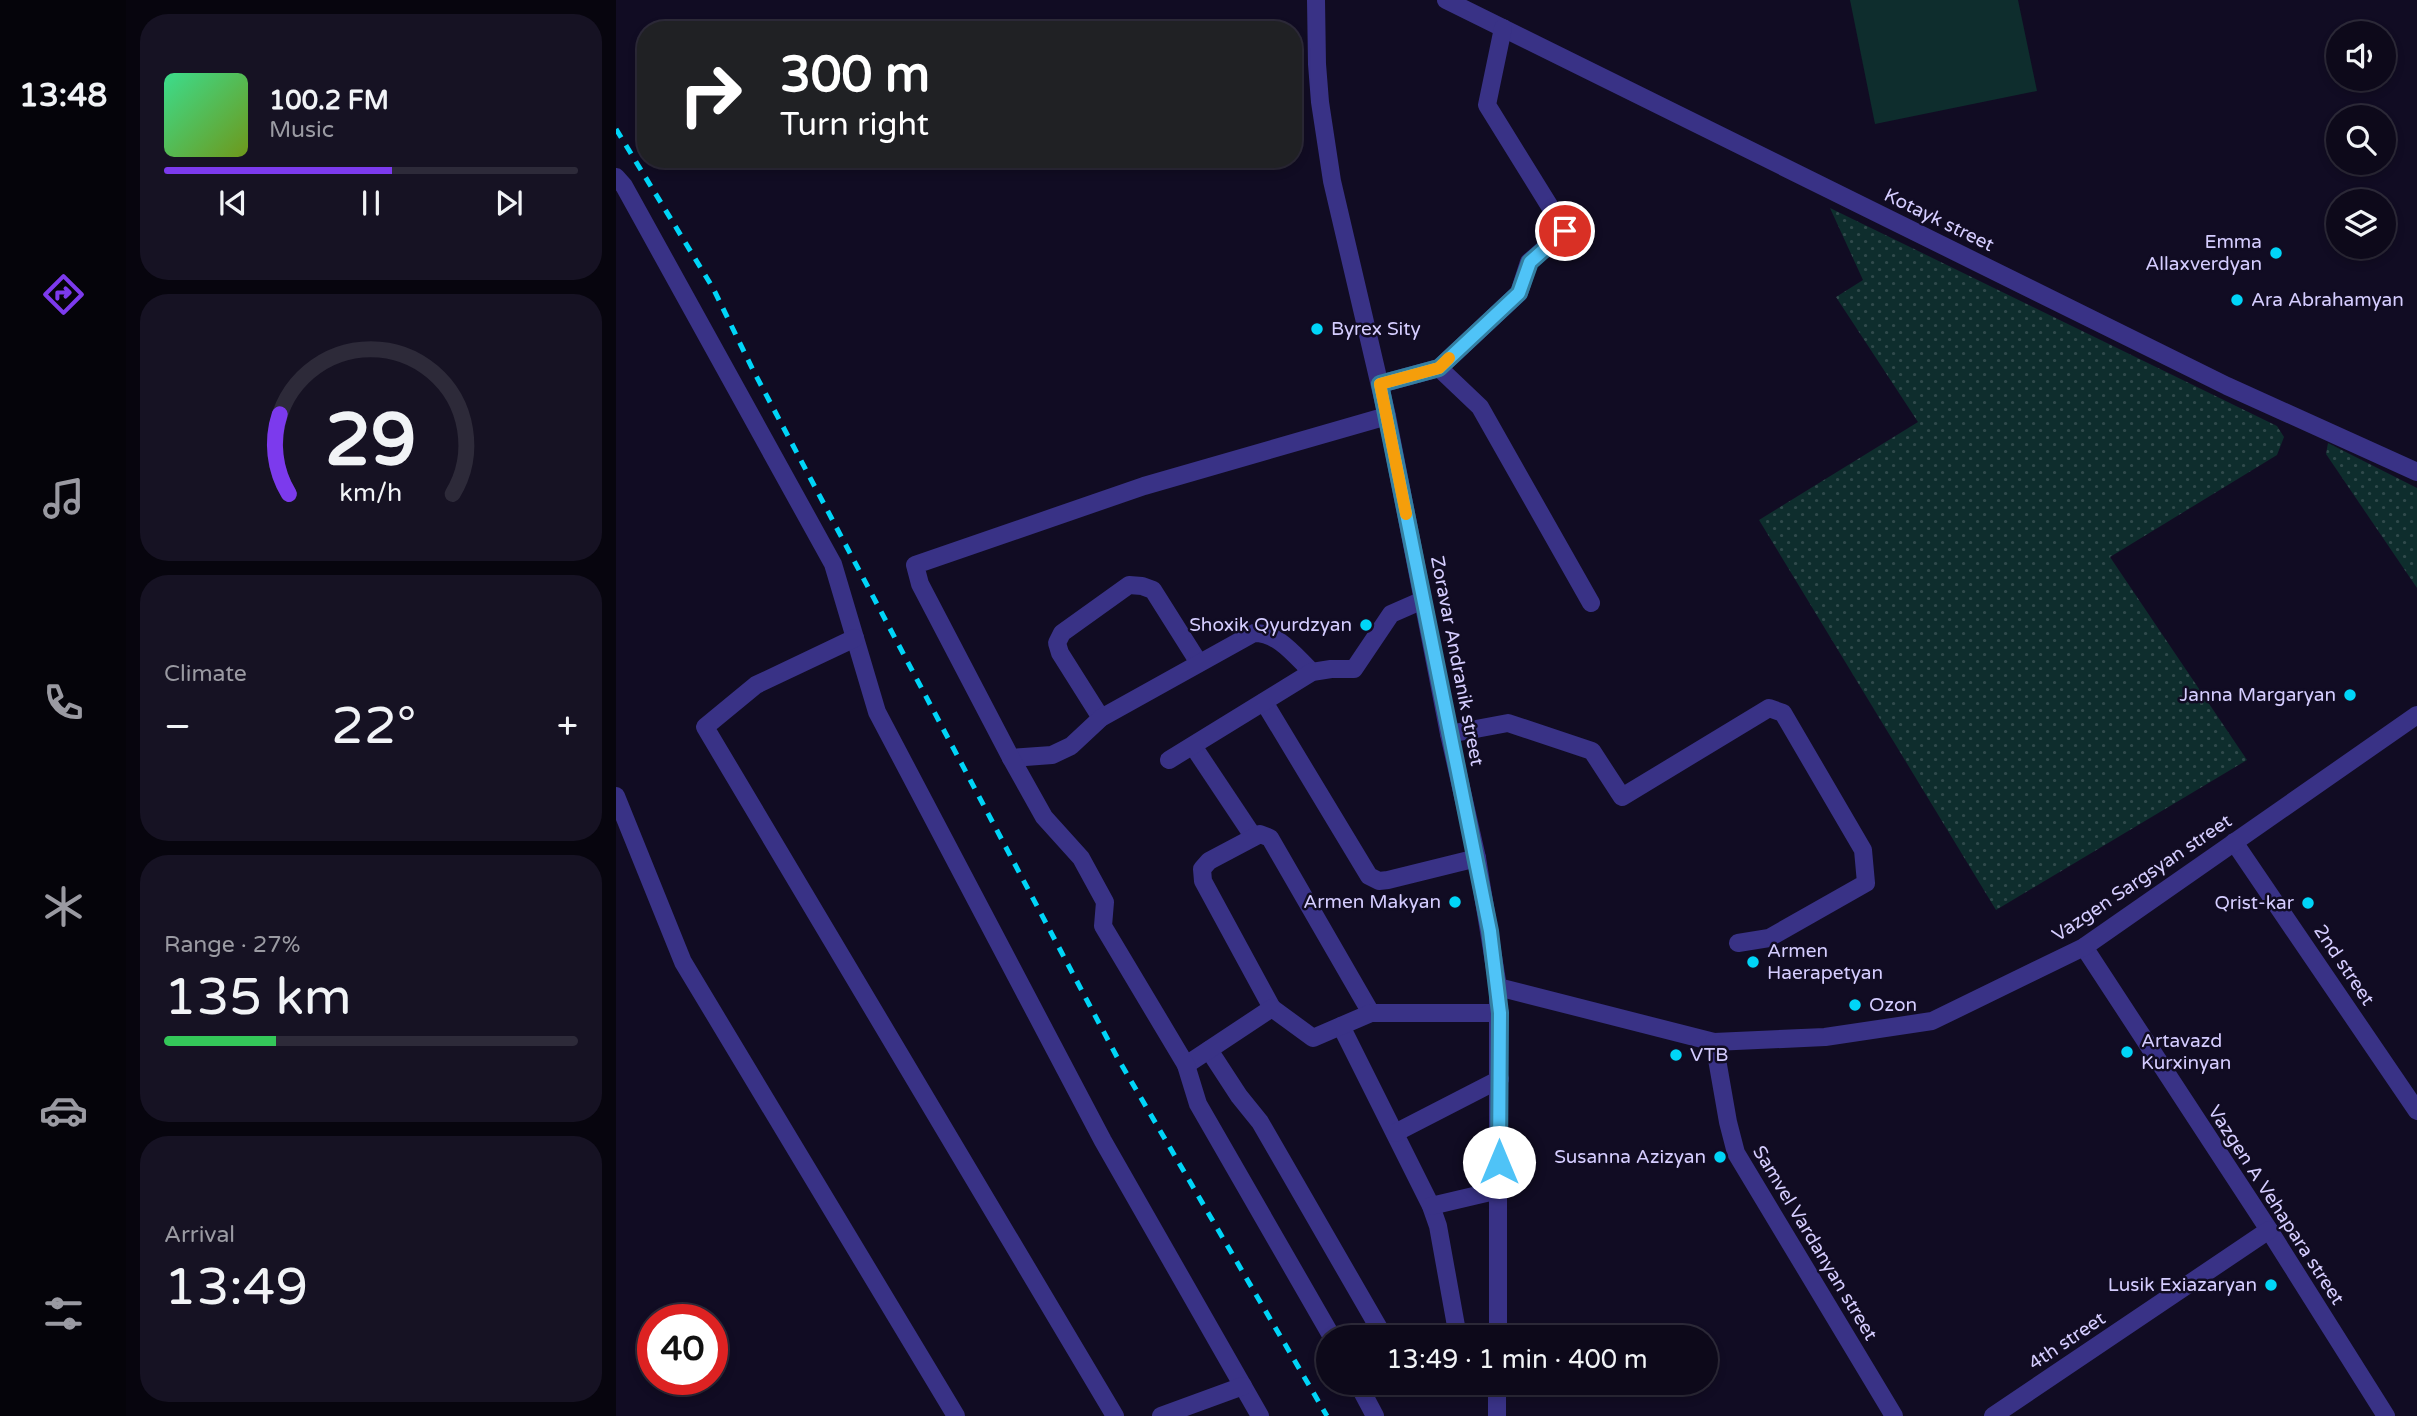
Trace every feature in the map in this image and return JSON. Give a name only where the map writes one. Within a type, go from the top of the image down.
[{"type":"street","name":"Zoravar Andranik street","points":[[1316,0],[1320,102],[1332,181],[1387,416],[1449,734],[1477,858],[1498,988],[1498,1325]]},
{"type":"street","name":"Kotayk street","points":[[1446,0],[2234,390],[2417,472]]},
{"type":"street","points":[[1380,384],[1439,368],[1519,293],[1530,262],[1565,231],[1486,105],[1503,29]]},
{"type":"street","points":[[616,177],[624,186],[833,564],[877,712],[1103,1141],[1260,1416]]},
{"type":"street","points":[[1439,368],[1480,407],[1591,603]]},
{"type":"street","points":[[1325,1325],[1198,1104],[1186,1065],[1103,926],[1105,902],[1081,858],[1044,817],[920,584],[915,565],[1144,486],[1387,416]]},
{"type":"street","points":[[1101,719],[1060,653],[1058,643],[1062,633],[1129,585],[1153,590],[1199,663]]},
{"type":"street","points":[[1169,760],[1312,672],[1331,668],[1354,669],[1391,614],[1423,600]]},
{"type":"street","points":[[1011,758],[1052,755],[1071,746],[1101,719],[1254,633],[1274,637],[1312,672]]},
{"type":"street","points":[[855,638],[756,684],[705,727],[1115,1416]]},
{"type":"street","points":[[1264,702],[1369,876],[1379,881],[1388,880],[1477,858]]},
{"type":"street","points":[[1449,734],[1508,723],[1592,751],[1622,797],[1769,708],[1783,713],[1863,850],[1866,883],[1769,938],[1738,943]]},
{"type":"street","name":"Vazgen Sargsyan street","points":[[1498,988],[1714,1042],[1825,1037],[1932,1021],[2084,947],[2417,715]]},
{"type":"street","points":[[1193,746],[1253,836]]},
{"type":"street","points":[[616,796],[683,962],[956,1416]]},
{"type":"street","points":[[1371,1013],[1270,838],[1261,834],[1253,836],[1209,861],[1202,869],[1203,881],[1272,1008],[1313,1038],[1371,1013],[1500,1013]]},
{"type":"street","name":"2nd street","points":[[2234,842],[2417,1111]]},
{"type":"street","name":"Vazgen A Vehapara street","points":[[2084,947],[2269,1230],[2386,1416]]},
{"type":"street","points":[[1186,1065],[1272,1008]]},
{"type":"street","points":[[1341,1026],[1431,1206],[1438,1226],[1451,1325]]},
{"type":"street","name":"Samvel Vardanyan street","points":[[1714,1042],[1736,1153],[1894,1416]]},
{"type":"street","points":[[1209,1050],[1239,1096],[1260,1122],[1377,1325]]},
{"type":"street","points":[[1395,1133],[1500,1079]]},
{"type":"street","points":[[1431,1206],[1499,1190]]},
{"type":"street","name":"4th street","points":[[1993,1416],[2269,1230]]},
{"type":"street","points":[[1161,1416],[1242,1385]]},
{"type":"street","points":[[1364,1395],[1375,1416]]},
{"type":"street","points":[[1497,1395],[1497,1416]]},
{"type":"green space","points":[[1850,0],[2018,0],[2037,91],[1875,124]]},
{"type":"green space","points":[[1830,208],[2277,426],[2284,437],[2277,455],[2110,557],[2247,760],[1996,910],[1759,520],[1918,422],[1836,297],[1863,280]]},
{"type":"green space","points":[[2328,443],[2417,488],[2417,588],[2326,454]]},
{"type":"railway","points":[[616,129],[637,163]]},
{"type":"railway","points":[[640,168],[713,288],[753,370],[1117,1057],[1327,1416]]},
{"type":"slow traffic","points":[[1406,514],[1380,384],[1439,368],[1449,358]]},
{"type":"place","name":"Emma Allaxverdyan","points":[[2276,253]]},
{"type":"place","name":"Ara Abrahamyan","points":[[2237,300]]},
{"type":"place","name":"Byrex Sity","points":[[1317,329]]},
{"type":"place","name":"Shoxik Qyurdzyan","points":[[1366,625]]},
{"type":"place","name":"Janna Margaryan","points":[[2350,695]]},
{"type":"place","name":"Armen Makyan","points":[[1455,902]]},
{"type":"place","name":"Qrist-kar","points":[[2308,903]]},
{"type":"place","name":"Armen Haerapetyan","points":[[1753,962]]},
{"type":"place","name":"Ozon","points":[[1855,1005]]},
{"type":"place","name":"Artavazd Kurxinyan","points":[[2127,1052]]},
{"type":"place","name":"VTB","points":[[1676,1055]]},
{"type":"place","name":"Susanna Azizyan","points":[[1720,1157]]},
{"type":"place","name":"Lusik Exiazaryan","points":[[2271,1285]]},
{"type":"route","points":[[1499,1162],[1500,1013],[1490,931],[1380,384],[1439,368],[1519,293],[1530,262],[1565,231]]}]
